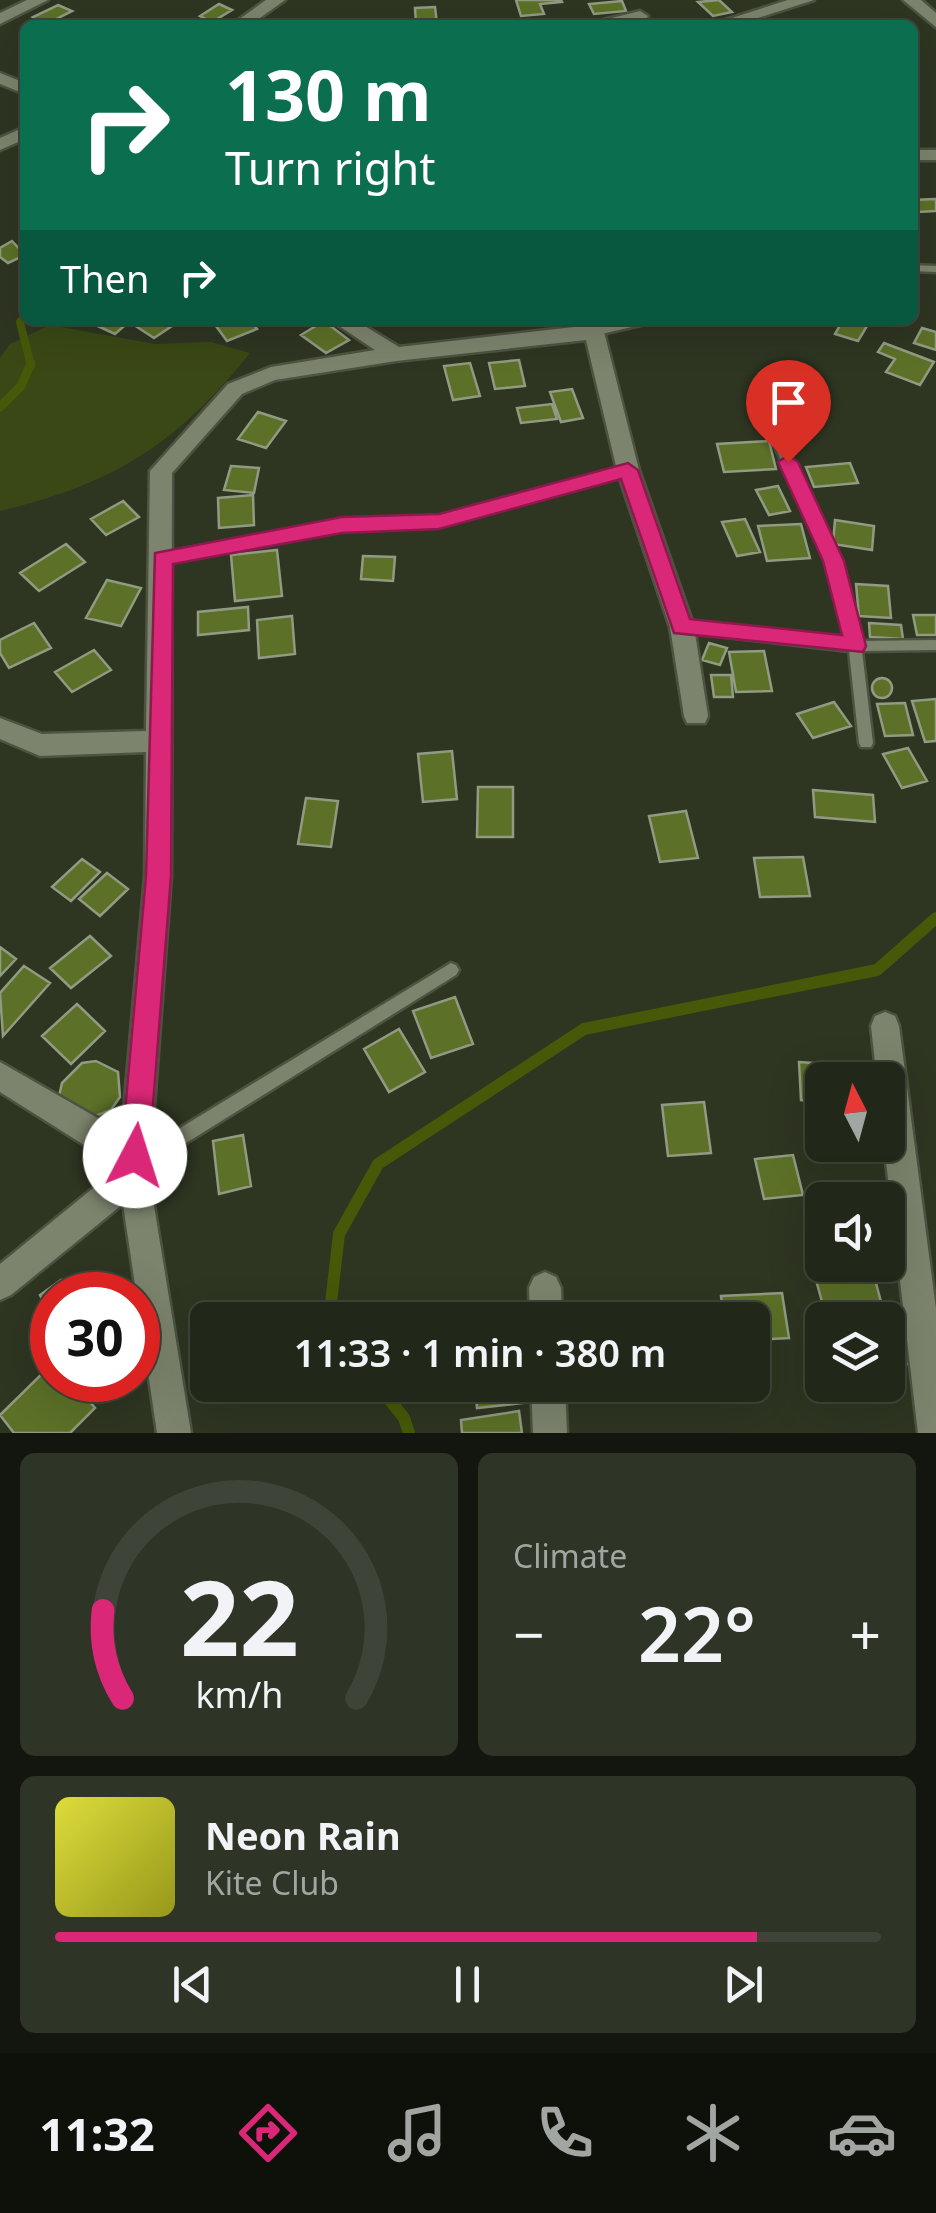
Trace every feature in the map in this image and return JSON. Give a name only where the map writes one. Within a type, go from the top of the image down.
[{"type":"street","points":[[0,18],[40,0]]},
{"type":"street","points":[[247,20],[277,0]]},
{"type":"street","points":[[628,0],[646,20]]},
{"type":"street","points":[[736,20],[806,0]]},
{"type":"street","points":[[911,0],[936,22]]},
{"type":"street","points":[[782,7],[795,20]]},
{"type":"street","points":[[348,325],[396,354]]},
{"type":"street","points":[[174,1433],[135,1165],[158,876],[161,471],[236,389],[271,374],[592,326],[628,470],[682,626],[696,716]]},
{"type":"street","points":[[0,728],[40,744],[159,742]]},
{"type":"street","points":[[884,1026],[936,1433]]},
{"type":"street","points":[[0,1076],[135,1165]]},
{"type":"street","points":[[0,1284],[135,1165]]},
{"type":"street","points":[[549,1402],[550,1433]]},
{"type":"lane","points":[[773,430],[834,561],[855,646],[866,743]]},
{"type":"lane","points":[[162,558],[342,525],[439,522],[628,470]]},
{"type":"lane","points":[[682,626],[855,646],[936,645]]},
{"type":"lane","points":[[135,1165],[451,970]]},
{"type":"green space","points":[[50,325],[155,344],[211,342],[250,353],[196,412],[140,456],[77,488],[0,511],[0,358],[10,344]]},
{"type":"building","points":[[516,0],[562,2],[540,4],[544,14],[521,16]]},
{"type":"building","points":[[719,0],[732,12],[713,16],[698,2]]},
{"type":"building","points":[[622,1],[626,11],[594,14],[589,4]]},
{"type":"building","points":[[219,4],[232,10],[215,20],[200,16]]},
{"type":"building","points":[[58,5],[72,11],[54,20],[33,17]]},
{"type":"building","points":[[435,7],[437,20],[416,20],[415,8]]},
{"type":"building","points":[[936,199],[936,211],[918,212],[918,200]]},
{"type":"building","points":[[12,241],[20,250],[20,257],[8,263],[0,257],[0,248]]},
{"type":"building","points":[[96,325],[125,325],[115,334]]},
{"type":"building","points":[[134,325],[174,325],[154,338]]},
{"type":"building","points":[[254,325],[257,329],[227,341],[216,326]]},
{"type":"building","points":[[317,325],[329,325],[349,340],[326,353],[301,335]]},
{"type":"building","points":[[840,325],[868,325],[858,341],[835,334]]},
{"type":"building","points":[[922,328],[936,332],[936,350],[914,343]]},
{"type":"building","points":[[884,343],[934,362],[920,385],[886,372],[895,359],[878,352]]},
{"type":"building","points":[[519,360],[525,386],[495,389],[489,363]]},
{"type":"building","points":[[470,363],[480,396],[453,400],[444,366]]},
{"type":"building","points":[[572,389],[583,418],[561,422],[550,392]]},
{"type":"building","points":[[552,404],[557,419],[521,423],[517,408]]},
{"type":"building","points":[[258,412],[286,421],[266,448],[238,439]]},
{"type":"building","points":[[769,441],[776,469],[724,472],[717,444]]},
{"type":"building","points":[[850,463],[858,483],[814,487],[806,467]]},
{"type":"building","points":[[231,466],[259,468],[254,493],[224,490]]},
{"type":"building","points":[[778,486],[790,511],[769,515],[756,490]]},
{"type":"building","points":[[253,495],[254,525],[219,528],[218,498]]},
{"type":"building","points":[[123,501],[139,517],[106,535],[91,519]]},
{"type":"building","points":[[745,519],[760,552],[737,556],[722,522]]},
{"type":"building","points":[[835,520],[874,526],[872,550],[833,544]]},
{"type":"building","points":[[801,524],[810,558],[767,561],[758,526]]},
{"type":"building","points":[[66,544],[85,562],[39,591],[20,573]]},
{"type":"building","points":[[277,550],[282,596],[235,601],[231,555]]},
{"type":"building","points":[[363,556],[395,557],[393,581],[361,579]]},
{"type":"building","points":[[107,580],[141,588],[121,626],[86,618]]},
{"type":"building","points":[[856,584],[888,586],[891,618],[859,616]]},
{"type":"building","points":[[248,607],[249,630],[198,635],[198,612]]},
{"type":"building","points":[[913,615],[936,615],[936,635],[917,635]]},
{"type":"building","points":[[292,616],[295,654],[259,658],[257,620]]},
{"type":"building","points":[[34,623],[51,648],[9,668],[0,653],[0,640]]},
{"type":"building","points":[[869,623],[901,625],[903,639],[870,637]]},
{"type":"building","points":[[709,643],[727,648],[720,665],[702,660]]},
{"type":"building","points":[[94,650],[111,670],[72,692],[55,672]]},
{"type":"building","points":[[764,651],[772,691],[736,692],[729,652]]},
{"type":"building","points":[[711,675],[731,675],[733,697],[714,697]]},
{"type":"building","points":[[882,678],[892,688],[882,698],[872,688]]},
{"type":"building","points":[[936,699],[936,741],[925,742],[912,701]]},
{"type":"building","points":[[834,702],[851,726],[813,738],[797,714]]},
{"type":"building","points":[[905,703],[913,735],[885,736],[877,704]]},
{"type":"building","points":[[908,748],[927,781],[902,788],[883,754]]},
{"type":"building","points":[[452,751],[457,799],[423,802],[418,754]]},
{"type":"building","points":[[478,787],[513,787],[513,837],[477,837]]},
{"type":"building","points":[[813,790],[873,795],[875,822],[815,817]]},
{"type":"building","points":[[306,798],[338,801],[331,847],[298,844]]},
{"type":"building","points":[[686,811],[698,858],[660,862],[649,816]]},
{"type":"building","points":[[803,857],[810,896],[760,897],[754,858]]},
{"type":"building","points":[[82,859],[100,872],[71,901],[52,887]]},
{"type":"building","points":[[107,873],[128,889],[100,916],[79,899]]},
{"type":"building","points":[[90,936],[111,956],[71,988],[50,968]]},
{"type":"building","points":[[0,947],[16,959],[0,976]]},
{"type":"building","points":[[24,966],[50,983],[3,1036],[0,993]]},
{"type":"building","points":[[455,997],[473,1044],[431,1058],[413,1011]]},
{"type":"building","points":[[77,1004],[105,1031],[71,1064],[42,1036]]},
{"type":"building","points":[[399,1029],[425,1072],[389,1092],[364,1049]]},
{"type":"building","points":[[96,1061],[118,1072],[120,1097],[111,1110],[85,1120],[59,1096],[62,1083],[82,1063]]},
{"type":"building","points":[[799,1062],[805,1062],[805,1100],[801,1100]]},
{"type":"building","points":[[704,1102],[711,1153],[668,1156],[662,1105]]},
{"type":"building","points":[[243,1135],[251,1186],[219,1194],[213,1141]]},
{"type":"building","points":[[793,1155],[803,1195],[764,1199],[755,1159]]},
{"type":"building","points":[[817,1282],[876,1282],[881,1302],[822,1302]]},
{"type":"building","points":[[782,1293],[789,1338],[770,1339],[770,1302],[722,1302],[721,1296]]},
{"type":"building","points":[[30,1386],[30,1402],[90,1402],[95,1408],[70,1433],[14,1433],[0,1415]]},
{"type":"building","points":[[476,1402],[523,1402],[523,1403],[477,1408]]},
{"type":"building","points":[[519,1411],[522,1433],[462,1433],[461,1420]]},
{"type":"waterway","points":[[21,325],[31,364]]},
{"type":"waterway","points":[[0,407],[21,386],[31,364]]},
{"type":"waterway","points":[[331,1302],[339,1234],[378,1164],[584,1029],[877,970],[936,918]]},
{"type":"waterway","points":[[391,1402],[404,1418],[409,1433]]},
{"type":"route","points":[[135,1156],[158,876],[162,558],[342,525],[439,522],[628,470],[682,626],[855,646],[834,561],[788,462]]}]
